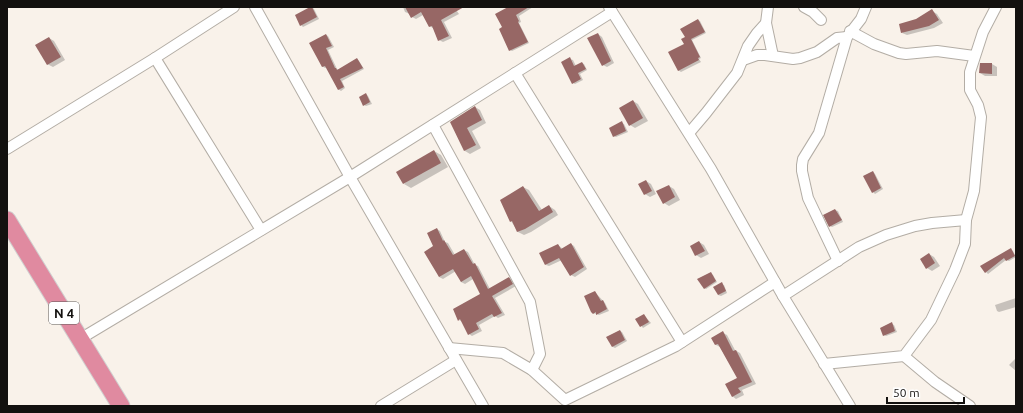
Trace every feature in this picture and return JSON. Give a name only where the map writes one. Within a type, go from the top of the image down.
[{"type":"highway","name":"N 4","points":[[7,220],[122,406]]},
{"type":"street","points":[[7,149],[155,58],[234,7]]},
{"type":"street","points":[[255,7],[350,177],[483,406]]},
{"type":"street","points":[[768,7],[766,23],[773,56]]},
{"type":"street","points":[[804,7],[813,12],[820,20]]},
{"type":"street","points":[[838,261],[808,198],[802,165],[803,159],[819,133],[848,34],[861,19],[866,7]]},
{"type":"street","points":[[904,356],[931,320],[952,276],[965,244],[966,220],[974,191],[981,117],[978,105],[970,90],[970,72],[983,32],[996,7]]},
{"type":"street","points":[[80,339],[350,177],[515,73],[610,9],[688,133],[783,296],[850,406]]},
{"type":"street","points":[[688,133],[737,73],[748,46],[766,23]]},
{"type":"street","points":[[743,60],[757,56],[773,56],[793,59],[800,58],[817,52],[837,38],[848,34],[899,53],[906,54],[937,51],[974,56]]},
{"type":"street","points":[[155,58],[261,230]]},
{"type":"street","points":[[515,73],[682,342]]},
{"type":"street","points":[[433,125],[530,302],[540,354],[532,370]]},
{"type":"street","points":[[783,296],[859,247],[901,230],[932,223],[966,220]]},
{"type":"street","points":[[556,406],[565,400],[682,342],[775,282]]},
{"type":"street","points":[[449,348],[503,353],[532,370],[565,400]]},
{"type":"street","points":[[824,364],[904,356],[935,382],[970,406]]},
{"type":"street","points":[[381,406],[456,360]]},
{"type":"building","points":[[312,7],[317,17],[300,26],[295,15]]},
{"type":"building","points":[[405,7],[464,7],[441,20],[449,36],[438,41],[432,26],[429,27],[421,12],[411,18]]},
{"type":"building","points":[[508,7],[529,7],[516,15],[528,42],[509,51],[499,29],[502,27],[495,14]]},
{"type":"building","points":[[932,9],[939,20],[929,26],[901,33],[899,24],[916,19]]},
{"type":"building","points":[[698,19],[705,32],[691,39],[700,57],[698,58],[699,60],[678,71],[668,52],[684,44],[681,39],[685,37],[680,29]]},
{"type":"building","points":[[598,33],[611,61],[602,66],[587,38]]},
{"type":"building","points":[[326,34],[332,46],[326,48],[337,70],[357,58],[363,68],[340,79],[344,87],[338,90],[325,66],[322,67],[309,43]]},
{"type":"building","points":[[49,37],[61,57],[47,65],[35,45]]},
{"type":"building","points":[[570,57],[574,66],[582,62],[586,69],[578,73],[581,79],[572,84],[561,62]]},
{"type":"building","points":[[980,63],[992,63],[992,74],[979,73]]},
{"type":"building","points":[[366,93],[370,102],[363,106],[359,97]]},
{"type":"building","points":[[633,100],[643,118],[629,126],[619,108]]},
{"type":"building","points":[[475,106],[482,120],[467,128],[476,145],[464,151],[450,122]]},
{"type":"building","points":[[622,121],[626,131],[613,137],[609,128]]},
{"type":"building","points":[[434,150],[441,163],[403,184],[396,172]]},
{"type":"building","points":[[873,171],[881,188],[872,193],[863,176]]},
{"type":"building","points":[[646,180],[652,191],[644,195],[638,184]]},
{"type":"building","points":[[669,185],[675,197],[663,204],[656,191]]},
{"type":"building","points":[[523,186],[539,211],[549,205],[553,212],[525,229],[517,232],[512,221],[510,222],[500,200]]},
{"type":"building","points":[[835,209],[842,220],[829,227],[823,215]]},
{"type":"building","points":[[437,228],[443,241],[444,240],[453,255],[464,249],[473,264],[475,263],[488,289],[509,277],[513,284],[492,296],[502,313],[494,317],[492,314],[476,323],[479,329],[468,335],[460,319],[458,321],[453,309],[480,294],[471,276],[461,282],[453,269],[439,277],[424,252],[433,246],[427,233]]},
{"type":"building","points":[[699,241],[705,251],[695,256],[690,246]]},
{"type":"building","points":[[571,243],[584,267],[570,276],[559,258],[545,265],[539,253],[558,244],[561,249]]},
{"type":"building","points":[[1011,248],[1015,256],[1006,261],[1004,258],[985,273],[980,266]]},
{"type":"building","points":[[929,253],[935,263],[926,269],[920,259]]},
{"type":"building","points":[[711,272],[716,281],[704,289],[697,279]]},
{"type":"building","points":[[722,282],[726,291],[718,295],[713,287]]},
{"type":"building","points":[[595,291],[601,301],[603,300],[607,309],[596,315],[596,312],[593,314],[591,312],[584,296]]},
{"type":"building","points":[[644,314],[649,322],[640,327],[635,319]]},
{"type":"building","points":[[892,322],[895,331],[883,336],[880,328]]},
{"type":"building","points":[[620,330],[625,340],[612,347],[606,337]]},
{"type":"building","points":[[723,331],[733,351],[736,350],[752,382],[738,388],[741,392],[732,397],[725,384],[737,378],[718,344],[715,345],[711,338]]}]
